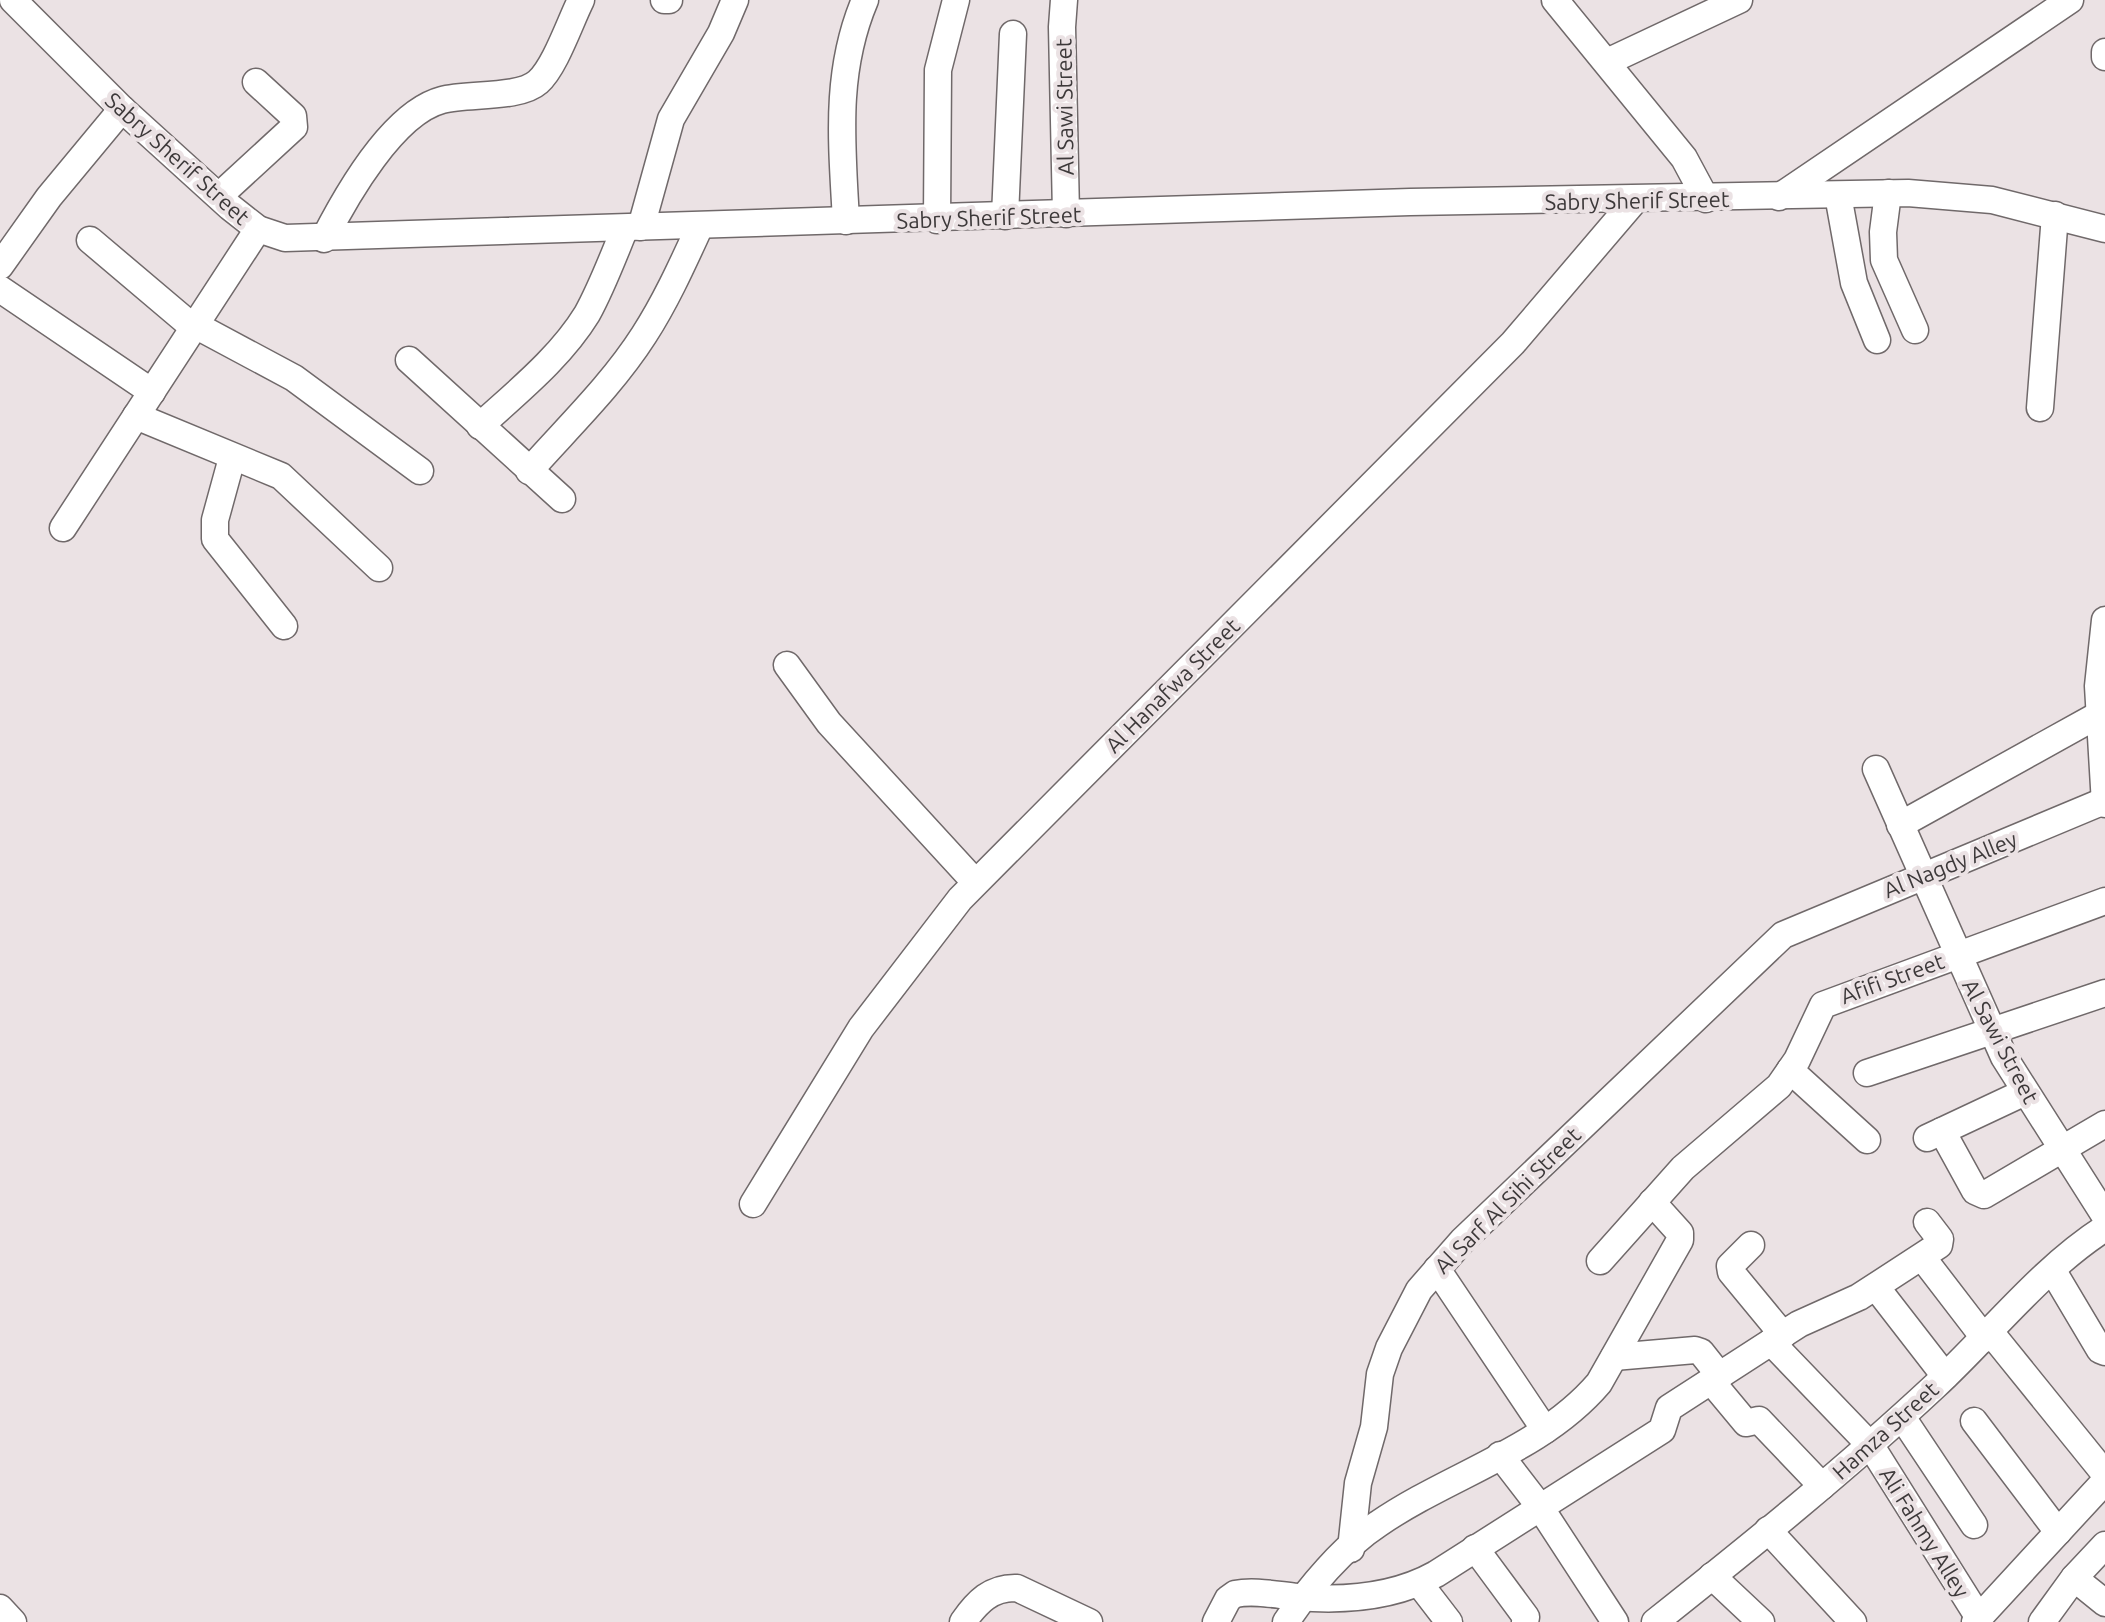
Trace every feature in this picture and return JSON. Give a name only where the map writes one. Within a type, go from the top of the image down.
[{"type":"street","name":"Sabry Sherif Street","points":[[13,0],[122,109],[219,196],[258,229],[285,238],[937,220],[1410,202],[1706,199],[1888,193],[1950,194],[2055,215],[2105,229]]},
{"type":"street","points":[[324,239],[361,172],[419,111],[442,100],[522,90],[540,80],[581,0]]},
{"type":"street","points":[[480,426],[540,371],[571,336],[598,292],[633,228],[671,119],[721,33],[735,0]]},
{"type":"street","points":[[846,221],[841,88],[853,30],[865,0]]},
{"type":"street","points":[[937,220],[938,70],[956,0]]},
{"type":"street","name":"Al Sawi Street","points":[[1064,0],[1066,214]]},
{"type":"street","points":[[1555,0],[1684,158],[1706,199]]},
{"type":"street","points":[[1607,62],[1739,0]]},
{"type":"street","points":[[1779,197],[2070,0]]},
{"type":"street","points":[[1005,216],[1013,34]]},
{"type":"street","points":[[219,196],[294,127],[293,116],[256,82]]},
{"type":"street","points":[[0,266],[49,197],[122,109]]},
{"type":"street","points":[[1888,193],[1883,232],[1884,260],[1915,330]]},
{"type":"street","points":[[1838,195],[1854,283],[1877,340]]},
{"type":"street","name":"Al Hanafwa Street","points":[[753,1204],[861,1028],[975,882],[1513,343],[1635,200]]},
{"type":"street","points":[[2040,408],[2055,215]]},
{"type":"street","points":[[529,471],[616,374],[644,336],[668,295],[700,226]]},
{"type":"street","points":[[63,528],[258,229]]},
{"type":"street","points":[[90,240],[195,326],[294,378],[420,471]]},
{"type":"street","points":[[0,289],[152,392]]},
{"type":"street","points":[[409,360],[562,499]]},
{"type":"street","points":[[136,416],[281,476],[379,568]]},
{"type":"street","points":[[232,458],[215,520],[215,539],[284,626]]},
{"type":"street","points":[[2105,620],[2098,686],[2105,802]]},
{"type":"street","points":[[787,665],[843,740],[975,882]]},
{"type":"street","points":[[1900,825],[2100,714]]},
{"type":"street","name":"Al Sawi Street","points":[[1876,769],[1992,1031],[2025,1092],[2105,1216]]},
{"type":"street","name":"Al Nagdy Alley","points":[[1795,927],[2105,802]]},
{"type":"street","name":"Afifi Street","points":[[1600,1261],[1683,1168],[1779,1086],[1823,1005],[2105,901]]},
{"type":"street","name":"Al Sarf Al Sihi Street","points":[[1351,1549],[1358,1483],[1374,1427],[1380,1374],[1402,1318],[1437,1269],[1758,956],[1795,927]]},
{"type":"street","points":[[1867,1073],[2105,993]]},
{"type":"street","points":[[1790,1070],[1867,1140]]},
{"type":"street","points":[[2025,1092],[1934,1134],[1980,1195],[2105,1124]]},
{"type":"street","points":[[1286,1622],[1302,1597],[1375,1526],[1545,1430],[1584,1400],[1614,1357],[1680,1240],[1680,1233],[1652,1202]]},
{"type":"street","points":[[1216,1622],[1228,1599],[1235,1594],[1302,1597],[1331,1610],[1364,1597],[1419,1583],[1662,1430],[1669,1408],[1777,1338],[1876,1287],[1922,1257],[1940,1242],[1927,1222]]},
{"type":"street","name":"Hamza Street","points":[[1663,1620],[1871,1446],[2053,1271],[2105,1228]]},
{"type":"street","name":"Ali Fahmy Alley","points":[[1751,1245],[1730,1266],[1731,1272],[1777,1338],[1871,1446],[1983,1619]]},
{"type":"street","points":[[1922,1257],[2104,1482],[1983,1619]]},
{"type":"street","points":[[1437,1269],[1545,1430]]},
{"type":"street","points":[[2053,1271],[2100,1350],[2105,1352]]},
{"type":"street","points":[[1876,1287],[1945,1376]]},
{"type":"street","points":[[1614,1357],[1701,1352],[1746,1423],[1759,1420],[1822,1486]]},
{"type":"street","points":[[1902,1417],[1974,1525]]},
{"type":"street","points":[[1974,1421],[2058,1532]]},
{"type":"street","points":[[1500,1455],[1540,1507],[1615,1622]]},
{"type":"street","points":[[1768,1530],[1853,1622]]},
{"type":"street","points":[[2042,1622],[2074,1578],[2105,1545]]},
{"type":"street","points":[[1475,1548],[1526,1617],[1525,1622]]},
{"type":"street","points":[[1712,1576],[1761,1622]]},
{"type":"street","points":[[2074,1578],[2105,1603]]},
{"type":"street","points":[[1419,1583],[1449,1622]]},
{"type":"street","points":[[971,1618],[994,1591],[1017,1588],[1089,1622]]},
{"type":"street","points":[[0,1608],[13,1622]]}]
